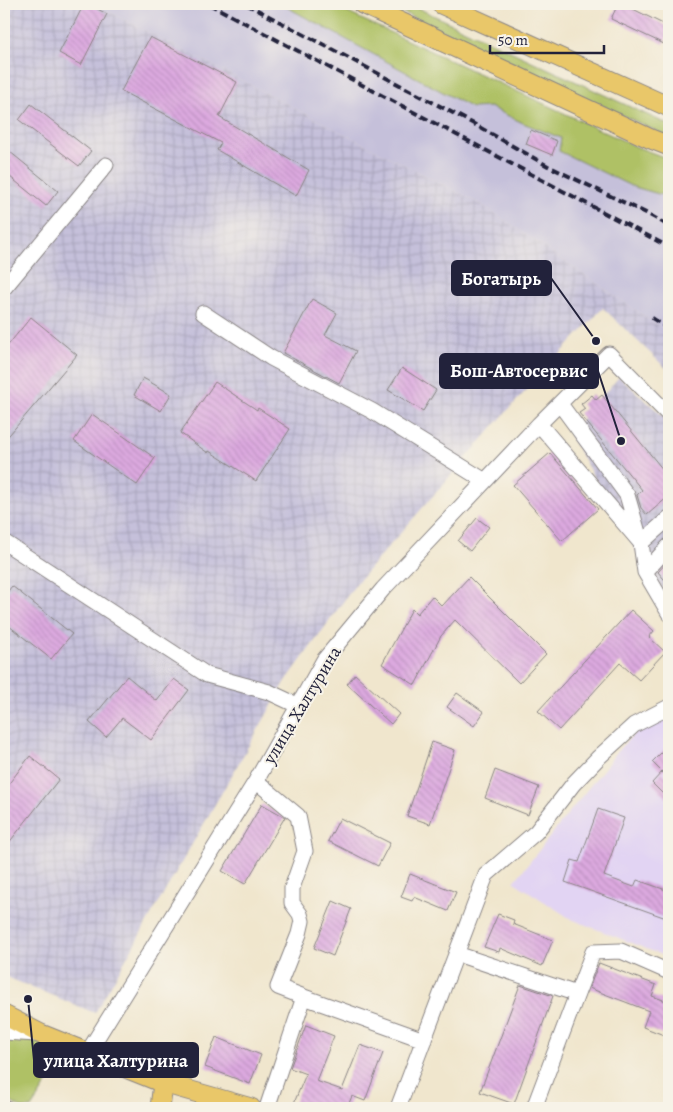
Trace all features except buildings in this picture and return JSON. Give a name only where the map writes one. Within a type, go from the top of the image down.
[{"type":"main road","points":[[362,4],[669,146]]},
{"type":"main road","points":[[441,4],[669,107]]},
{"type":"main road","points":[[4,1015],[41,1034],[163,1083],[222,1104],[251,1108]]},
{"type":"main road","points":[[160,1108],[163,1083]]},
{"type":"street","points":[[4,288],[106,165]]},
{"type":"street","points":[[203,313],[271,358],[372,411],[486,480]]},
{"type":"street","name":"улица Халтурина","points":[[88,1052],[256,781],[324,660],[383,589],[539,424],[609,354],[669,415]]},
{"type":"street","points":[[560,404],[628,495],[641,543],[645,572],[669,612]]},
{"type":"street","points":[[539,424],[641,543]]},
{"type":"street","points":[[641,543],[669,518]]},
{"type":"street","points":[[4,542],[208,675],[268,692],[299,706]]},
{"type":"street","points":[[645,572],[669,546]]},
{"type":"street","points":[[398,1108],[486,875],[536,832],[574,783],[598,757],[634,725],[669,707]]},
{"type":"street","points":[[256,781],[298,816],[305,850],[292,888],[292,903],[300,914],[302,921],[278,987],[424,1040]]},
{"type":"street","points":[[534,1108],[593,952],[622,951],[669,972]]},
{"type":"street","points":[[457,954],[577,994]]},
{"type":"street","points":[[267,1108],[304,997]]},
{"type":"street","points":[[4,1032],[41,1034]]},
{"type":"shaded area","points":[[4,4],[94,4],[482,205],[669,333],[669,371],[603,308],[508,410],[356,584],[286,681],[95,1013],[4,976]]},
{"type":"shaded area","points":[[94,4],[281,4],[472,108],[490,107],[523,123],[562,138],[559,151],[631,186],[669,197],[669,333],[482,205]]},
{"type":"shaded area","points":[[619,377],[669,421],[669,598],[636,551],[569,434]]},
{"type":"shaded area","points":[[669,714],[669,958],[571,919],[514,882],[621,747],[641,727]]},
{"type":"green space","points":[[281,4],[329,4],[637,147],[669,159],[669,197],[631,186],[559,151],[561,138],[490,107],[472,108]]},
{"type":"green space","points":[[385,4],[409,4],[669,125],[669,137]]},
{"type":"green space","points":[[4,1028],[66,1055],[31,1108],[21,1108],[4,1098]]},
{"type":"railway","points":[[209,4],[669,247]]},
{"type":"railway","points":[[246,4],[472,123],[548,166],[669,226]]},
{"type":"railway","points":[[652,318],[669,329]]},
{"type":"place","name":"Богатырь","points":[[596,341]]},
{"type":"place","name":"Бош-Автосервис","points":[[621,441]]},
{"type":"place","name":"улица Халтурина","points":[[28,999]]}]
